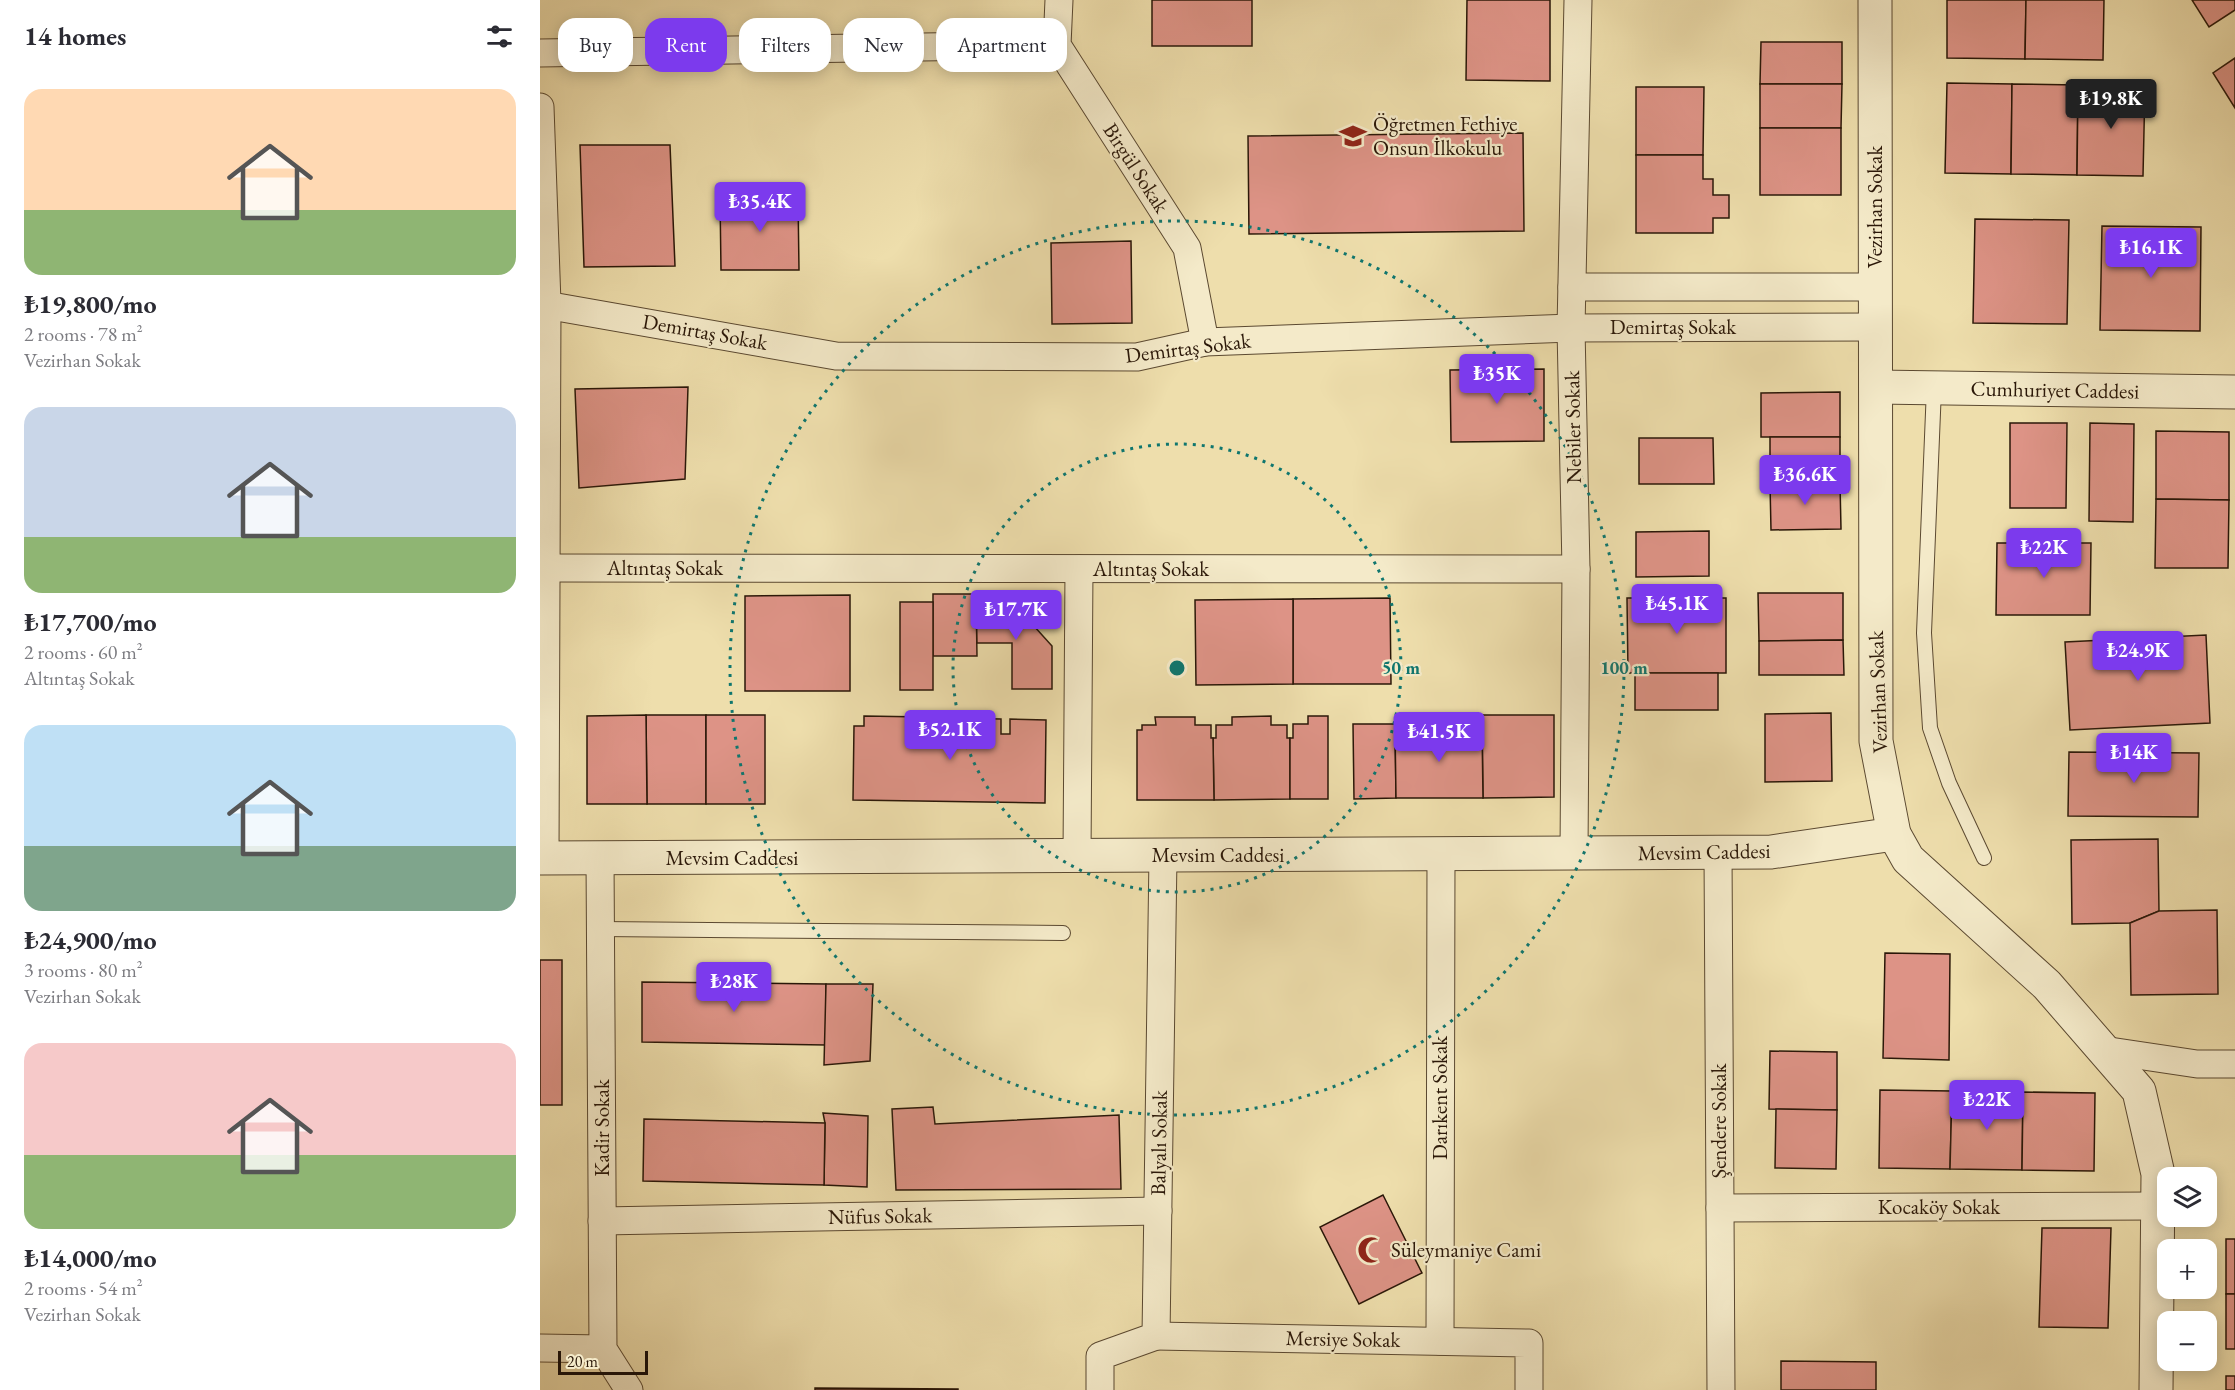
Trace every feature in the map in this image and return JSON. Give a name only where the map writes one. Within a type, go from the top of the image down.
[{"type":"street","points":[[1058,18],[1059,0]]},
{"type":"street","name":"Nebiler Sokak","points":[[1574,854],[1576,569],[1571,328],[1578,0]]},
{"type":"street","name":"Vezirhan Sokak","points":[[1875,0],[1876,741],[1894,834],[1908,859],[2047,985],[2139,1092],[2157,1170]]},
{"type":"street","points":[[540,53],[936,47]]},
{"type":"street","name":"Birgül Sokak","points":[[1067,61],[1187,248],[1205,342]]},
{"type":"street","points":[[540,107],[546,568],[542,858]]},
{"type":"street","points":[[1572,287],[1875,287]]},
{"type":"street","name":"Demirtaş Sokak","points":[[544,303],[836,356],[1137,357],[1205,342],[1571,328],[1876,327]]},
{"type":"street","name":"Cumhuriyet Caddesi","points":[[1876,387],[2235,392]]},
{"type":"street","name":"Altıntaş Sokak","points":[[546,568],[1576,569]]},
{"type":"street","points":[[1077,856],[1078,569]]},
{"type":"street","name":"Mevsim Caddesi","points":[[542,858],[1771,852],[1894,834]]},
{"type":"street","name":"Şendere Sokak","points":[[1718,852],[1721,1390]]},
{"type":"street","name":"Darıkent Sokak","points":[[1440,1341],[1441,854]]},
{"type":"street","name":"Balyalı Sokak","points":[[1156,1336],[1163,856]]},
{"type":"street","name":"Kadir Sokak","points":[[600,858],[603,1349]]},
{"type":"street","points":[[2103,1050],[2197,1064],[2235,1064]]},
{"type":"street","name":"Vezirhan Sokak","points":[[2156,1390],[2157,1206]]},
{"type":"street","name":"Kocaköy Sokak","points":[[1720,1208],[2157,1206]]},
{"type":"street","name":"Nüfus Sokak","points":[[602,1221],[1158,1211]]},
{"type":"street","points":[[1100,1390],[1100,1356],[1156,1336]]},
{"type":"street","name":"Mersiye Sokak","points":[[1156,1336],[1529,1343],[1529,1390]]},
{"type":"street","points":[[540,1348],[603,1349],[629,1390]]},
{"type":"lane","points":[[1934,388],[1924,633],[1930,728],[1949,783],[1984,858]]},
{"type":"lane","points":[[600,929],[1063,933]]},
{"type":"building","points":[[1152,0],[1252,0],[1252,46],[1152,46]]},
{"type":"building","points":[[1467,0],[1550,0],[1550,81],[1466,80]]},
{"type":"building","points":[[1947,0],[2026,0],[2025,59],[1947,58]]},
{"type":"building","points":[[2026,0],[2104,0],[2103,60],[2025,59]]},
{"type":"building","points":[[2192,0],[2235,0],[2235,10],[2209,27]]},
{"type":"building","points":[[1761,42],[1842,42],[1842,84],[1760,84]]},
{"type":"building","points":[[2235,58],[2235,108],[2213,73]]},
{"type":"building","points":[[1947,83],[2012,84],[2011,174],[1945,173]]},
{"type":"building","points":[[1760,84],[1842,84],[1841,128],[1760,128]]},
{"type":"building","points":[[2012,84],[2078,85],[2077,175],[2011,174]]},
{"type":"building","points":[[2078,85],[2145,85],[2143,176],[2077,175]]},
{"type":"building","points":[[1636,87],[1704,87],[1703,155],[1636,155]]},
{"type":"building","points":[[1760,128],[1841,128],[1841,195],[1760,195]]},
{"type":"building","points":[[1523,133],[1524,231],[1249,234],[1248,136]]},
{"type":"building","points":[[580,145],[670,145],[675,266],[584,267]]},
{"type":"building","points":[[1636,155],[1703,155],[1703,179],[1713,179],[1713,195],[1729,195],[1729,218],[1713,218],[1713,233],[1636,233]]},
{"type":"building","points":[[798,196],[799,270],[721,270],[720,197]]},
{"type":"building","points":[[1975,219],[2069,220],[2067,324],[1973,323]]},
{"type":"building","points":[[2102,226],[2201,227],[2200,331],[2100,330]]},
{"type":"building","points":[[1131,241],[1132,323],[1052,324],[1051,243]]},
{"type":"building","points":[[1544,369],[1544,441],[1451,442],[1450,370]]},
{"type":"building","points":[[688,387],[685,479],[579,488],[575,389]]},
{"type":"building","points":[[1840,392],[1840,437],[1761,437],[1761,393]]},
{"type":"building","points":[[2010,423],[2067,423],[2066,508],[2010,508]]},
{"type":"building","points":[[2090,423],[2134,424],[2133,522],[2089,521]]},
{"type":"building","points":[[2156,431],[2229,432],[2229,500],[2156,499]]},
{"type":"building","points":[[1770,437],[1840,437],[1840,483],[1770,484]]},
{"type":"building","points":[[1639,438],[1713,438],[1714,484],[1639,484]]},
{"type":"building","points":[[1840,483],[1841,529],[1771,530],[1770,484]]},
{"type":"building","points":[[2156,499],[2229,500],[2228,568],[2155,568]]},
{"type":"building","points":[[1709,531],[1709,576],[1636,577],[1636,532]]},
{"type":"building","points":[[1997,543],[2091,543],[2090,615],[1996,615]]},
{"type":"building","points":[[1758,593],[1843,593],[1843,640],[1759,641]]},
{"type":"building","points":[[933,594],[976,594],[977,656],[933,656]]},
{"type":"building","points":[[976,594],[1005,594],[1052,646],[1052,689],[1012,689],[1012,643],[977,643]]},
{"type":"building","points":[[850,595],[850,691],[745,691],[745,596]]},
{"type":"building","points":[[1390,598],[1391,684],[1293,684],[1293,599]]},
{"type":"building","points":[[1627,598],[1726,598],[1726,673],[1628,673]]},
{"type":"building","points":[[1293,599],[1293,684],[1196,685],[1195,600]]},
{"type":"building","points":[[900,602],[933,602],[933,690],[900,690]]},
{"type":"building","points":[[2206,635],[2210,723],[2070,730],[2065,642]]},
{"type":"building","points":[[1843,640],[1844,675],[1759,675],[1759,641]]},
{"type":"building","points":[[1635,673],[1718,673],[1718,710],[1635,710]]},
{"type":"building","points":[[1831,713],[1832,781],[1765,782],[1765,714]]},
{"type":"building","points":[[646,715],[706,715],[706,804],[647,804]]},
{"type":"building","points":[[646,715],[647,804],[587,804],[587,716]]},
{"type":"building","points":[[706,715],[765,715],[765,804],[706,804]]},
{"type":"building","points":[[1482,715],[1554,715],[1554,797],[1483,798]]},
{"type":"building","points":[[864,716],[924,717],[924,734],[941,735],[942,718],[1001,719],[1001,734],[1010,734],[1010,719],[1046,720],[1045,803],[853,800],[854,726],[864,726]]},
{"type":"building","points":[[1271,716],[1271,725],[1287,725],[1287,738],[1290,738],[1290,799],[1214,800],[1213,738],[1216,738],[1216,725],[1232,725],[1232,717]]},
{"type":"building","points":[[1308,716],[1328,716],[1328,799],[1290,799],[1290,738],[1293,738],[1293,724],[1308,724]]},
{"type":"building","points":[[1155,717],[1195,717],[1195,725],[1211,725],[1214,800],[1137,800],[1137,730],[1142,730],[1142,725],[1156,725]]},
{"type":"building","points":[[1353,724],[1395,724],[1396,798],[1354,799]]},
{"type":"building","points":[[1482,727],[1483,798],[1396,798],[1395,728]]},
{"type":"building","points":[[2069,752],[2199,753],[2198,817],[2068,816]]},
{"type":"building","points":[[2158,839],[2159,911],[2130,923],[2072,924],[2071,840]]},
{"type":"building","points":[[2217,910],[2218,994],[2131,995],[2130,923],[2159,911]]},
{"type":"building","points":[[1885,953],[1950,954],[1949,1060],[1883,1058]]},
{"type":"building","points":[[540,960],[562,960],[562,1105],[540,1105]]},
{"type":"building","points":[[642,982],[826,984],[826,1045],[642,1042]]},
{"type":"building","points":[[826,984],[873,984],[870,1061],[824,1065]]},
{"type":"building","points":[[1770,1051],[1837,1052],[1837,1110],[1769,1109]]},
{"type":"building","points":[[1880,1090],[1952,1091],[1950,1169],[1879,1168]]},
{"type":"building","points":[[1952,1091],[2023,1092],[2022,1170],[1950,1169]]},
{"type":"building","points":[[2023,1092],[2095,1093],[2094,1171],[2022,1170]]},
{"type":"building","points":[[933,1107],[935,1124],[1119,1115],[1121,1189],[896,1190],[892,1109]]},
{"type":"building","points":[[1776,1109],[1837,1110],[1836,1169],[1775,1168]]},
{"type":"building","points":[[823,1113],[868,1116],[867,1187],[824,1185],[825,1123]]},
{"type":"building","points":[[644,1119],[825,1123],[824,1185],[643,1181]]},
{"type":"building","name":"Süleymaniye Cami","points":[[1383,1195],[1422,1273],[1359,1304],[1320,1227]]},
{"type":"building","points":[[2042,1228],[2111,1228],[2108,1328],[2039,1327]]},
{"type":"building","points":[[2226,1239],[2235,1239],[2235,1294],[2226,1294]]},
{"type":"building","points":[[2226,1294],[2235,1294],[2235,1349],[2226,1349]]},
{"type":"building","points":[[1781,1361],[1876,1362],[1876,1390],[1781,1390]]},
{"type":"building","points":[[2226,1376],[2235,1376],[2235,1390],[2226,1390]]},
{"type":"building","points":[[815,1388],[958,1389],[958,1390],[815,1390]]},
{"type":"place","name":"Öğretmen Fethiye Onsun İlkokulu","points":[[1353,136]]},
{"type":"place","name":"Süleymaniye Cami","points":[[1371,1250]]}]
